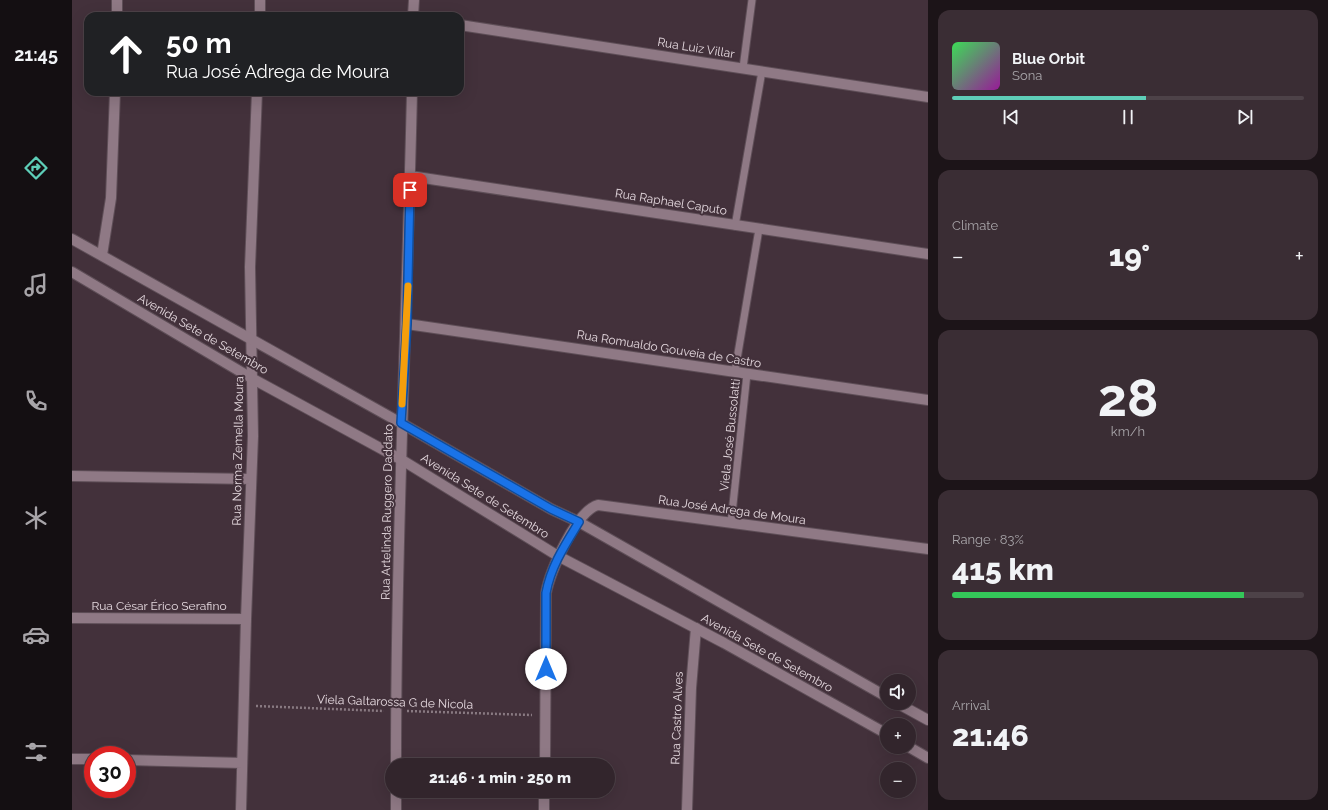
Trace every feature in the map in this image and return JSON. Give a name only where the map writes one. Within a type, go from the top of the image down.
[{"type":"street","points":[[117,0],[117,12]]},
{"type":"street","points":[[260,0],[260,12]]},
{"type":"street","points":[[413,12],[414,0]]},
{"type":"street","name":"Rua Luiz Villar","points":[[464,26],[928,97]]},
{"type":"street","points":[[102,255],[111,198],[115,96]]},
{"type":"street","name":"Rua Norma Zemella Moura","points":[[241,810],[253,379],[250,267],[257,96]]},
{"type":"street","name":"Rua Artelinda Ruggero Daddato","points":[[396,758],[402,460],[401,423],[407,324],[412,96]]},
{"type":"street","name":"Rua Raphael Caputo","points":[[410,176],[928,254]]},
{"type":"street","name":"Avenida Sete de Setembro","points":[[72,239],[401,423],[551,509],[579,522],[880,693]]},
{"type":"street","name":"Avenida Sete de Setembro","points":[[72,272],[253,379],[402,460],[558,556],[696,628],[880,730]]},
{"type":"street","name":"Rua Romualdo Gouveia de Castro","points":[[407,324],[928,400]]},
{"type":"street","points":[[72,476],[251,479]]},
{"type":"street","name":"Rua José Adrega de Moura","points":[[545,758],[546,593],[551,570],[558,556],[579,522],[592,506],[598,505],[928,549]]},
{"type":"street","name":"Rua César Érico Serafino","points":[[72,618],[246,619]]},
{"type":"street","name":"Rua Castro Alves","points":[[687,810],[691,688],[696,628]]},
{"type":"street","points":[[910,710],[928,720]]},
{"type":"street","points":[[916,751],[928,758]]},
{"type":"street","points":[[72,759],[84,759]]},
{"type":"street","points":[[136,760],[242,763]]},
{"type":"street","points":[[396,798],[396,810]]},
{"type":"street","points":[[544,798],[544,810]]},
{"type":"lane","points":[[743,68],[752,0]]},
{"type":"lane","points":[[736,226],[762,71]]},
{"type":"lane","name":"Viela José Bussolatti","points":[[735,371],[758,229]]},
{"type":"lane","name":"Viela José Bussolatti","points":[[732,523],[747,374]]},
{"type":"path","name":"Viela Galtarossa G de Nicola","points":[[243,705],[546,715]]},
{"type":"slow traffic","points":[[402,404],[408,286]]},
{"type":"route","points":[[410,190],[407,324],[401,423],[551,509],[579,522],[558,556],[551,570],[548,581],[546,593],[546,669]]}]
